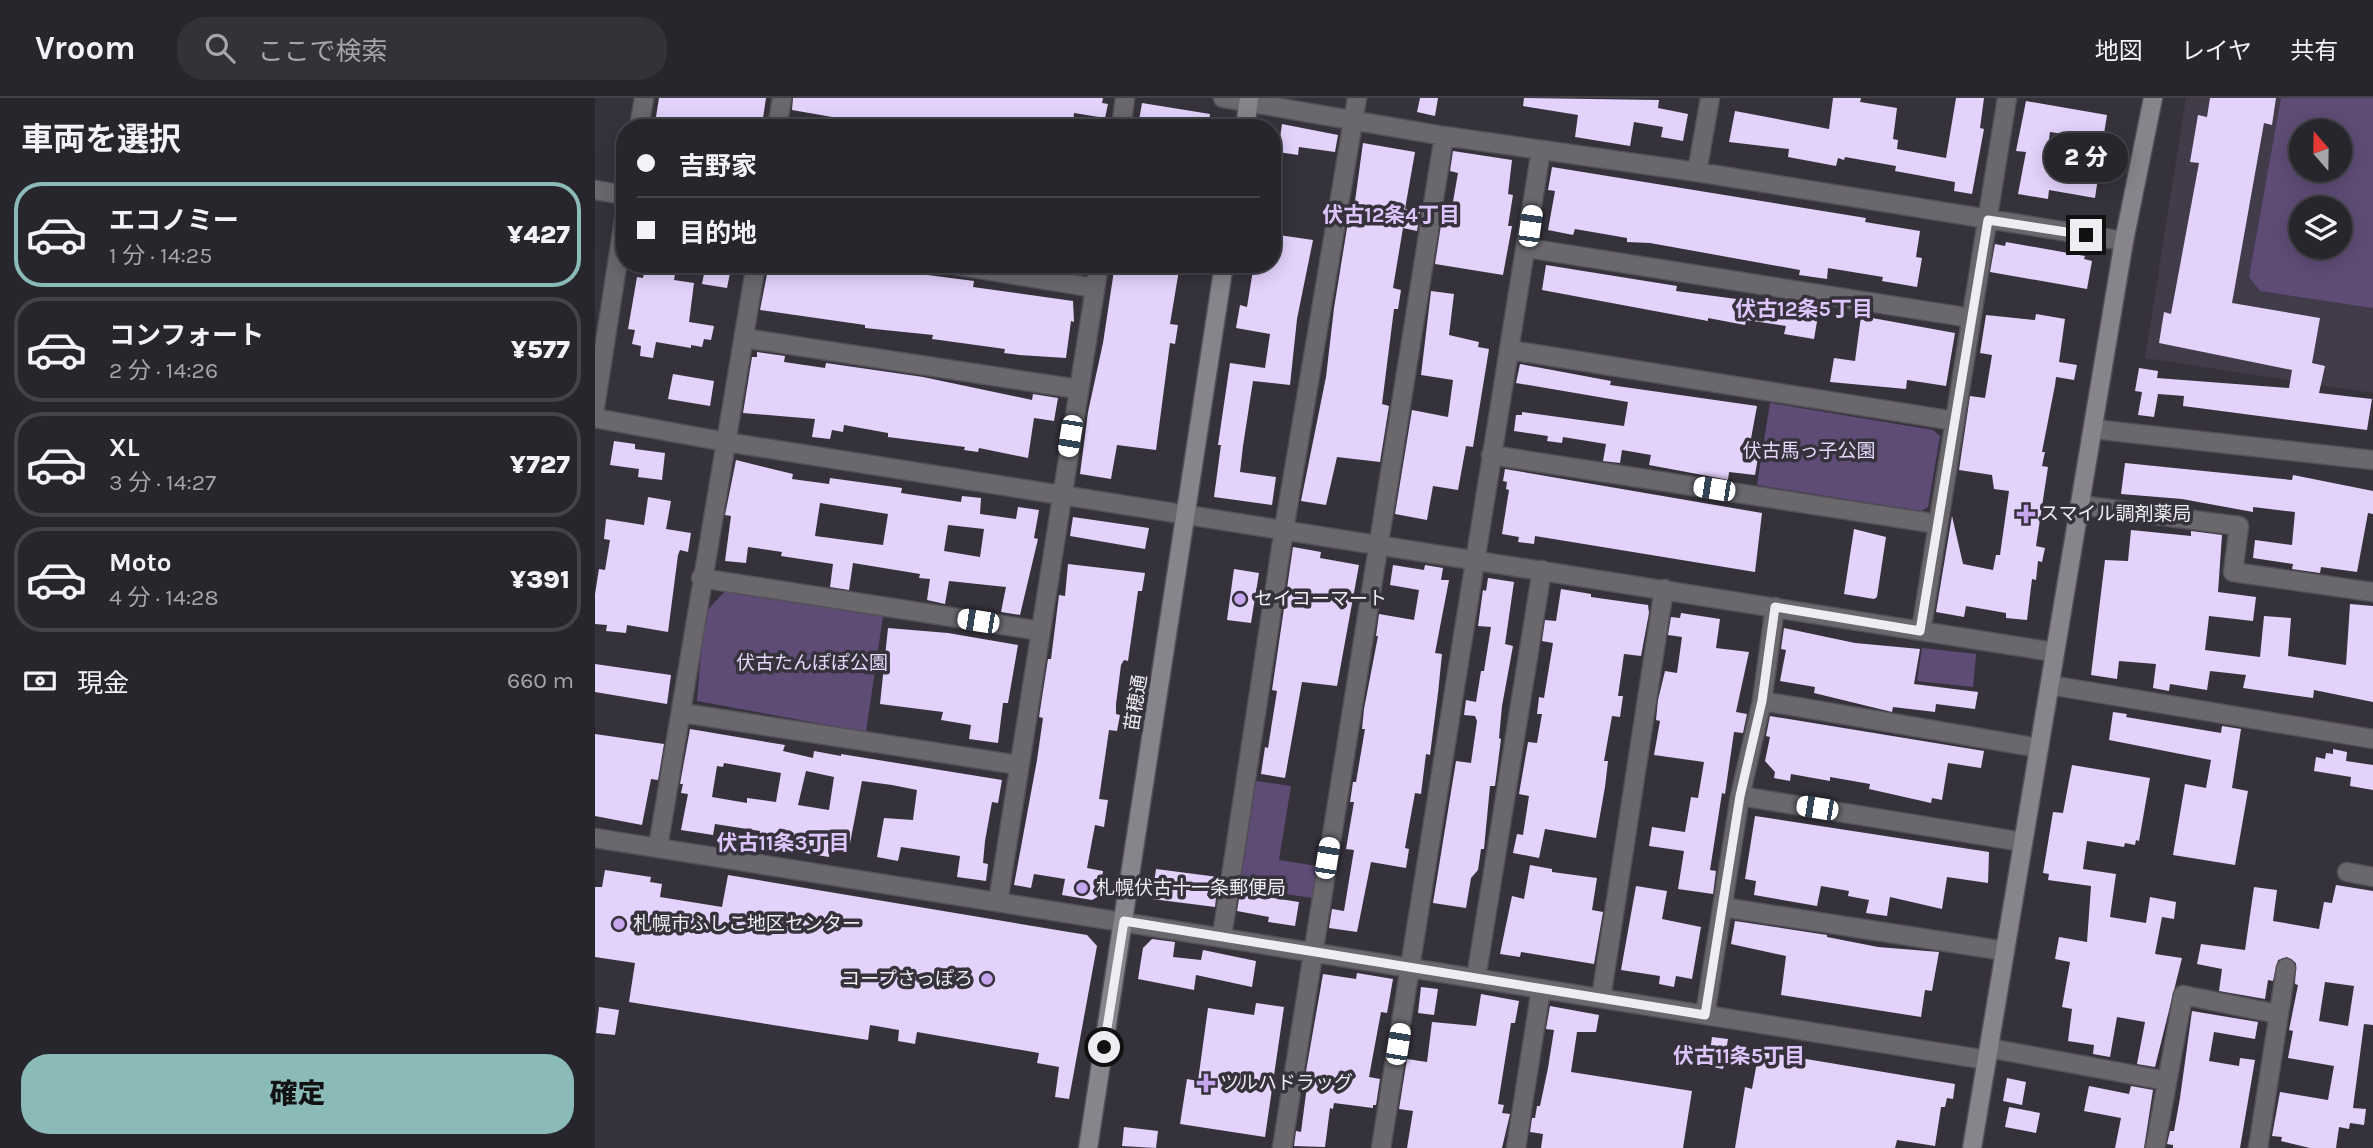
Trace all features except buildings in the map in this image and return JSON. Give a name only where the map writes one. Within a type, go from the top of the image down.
[{"type":"street","points":[[640,119],[644,98]]},
{"type":"street","points":[[778,119],[782,98]]},
{"type":"street","points":[[1122,119],[1125,98]]},
{"type":"street","points":[[1223,98],[1249,100],[1444,136],[1697,172],[2124,241]]},
{"type":"street","points":[[1222,936],[1284,529],[1357,98]]},
{"type":"street","points":[[1697,172],[1710,98]]},
{"type":"street","points":[[1920,631],[2007,98]]},
{"type":"street","points":[[1972,1148],[2124,241],[2153,98]]},
{"type":"street","points":[[1246,119],[1249,100]]},
{"type":"street","points":[[1282,1148],[1444,136]]},
{"type":"street","points":[[1381,1148],[1541,150]]},
{"type":"street","points":[[595,190],[616,194]]},
{"type":"street","points":[[1527,248],[1971,318]]},
{"type":"street","points":[[595,407],[603,301],[616,250]]},
{"type":"street","points":[[658,847],[682,713],[701,578],[755,273]]},
{"type":"street","points":[[1003,273],[1095,288]]},
{"type":"street","points":[[998,902],[1098,273]]},
{"type":"street","name":"苗穂通","points":[[1088,1148],[1223,273]]},
{"type":"street","points":[[744,338],[1078,389]]},
{"type":"street","points":[[1510,351],[1955,421]]},
{"type":"street","points":[[595,418],[726,442],[2054,652]]},
{"type":"street","points":[[2092,429],[2373,460]]},
{"type":"street","points":[[1491,455],[1938,524]]},
{"type":"street","points":[[2080,505],[2239,526],[2233,572],[2373,592]]},
{"type":"street","points":[[1476,978],[1542,570]]},
{"type":"street","points":[[701,578],[1041,631]]},
{"type":"street","points":[[1601,998],[1664,589]]},
{"type":"street","points":[[1705,1015],[1740,796],[1762,701],[1775,607]]},
{"type":"street","points":[[2050,685],[2373,739]]},
{"type":"street","points":[[1762,701],[2039,748]]},
{"type":"street","points":[[682,713],[1019,765]]},
{"type":"street","points":[[1740,796],[2023,842]]},
{"type":"street","points":[[595,838],[1705,1015],[2167,1081]]},
{"type":"street","points":[[2347,872],[2373,877]]},
{"type":"street","points":[[1722,907],[2005,951]]},
{"type":"street","points":[[2258,1148],[2287,968]]},
{"type":"street","points":[[1516,1148],[1541,989]]},
{"type":"street","points":[[2155,1148],[2183,995],[2278,1014]]},
{"type":"shaded area","points":[[2186,98],[2373,98],[2373,393],[2145,358]]},
{"type":"green space","points":[[2281,98],[2373,98],[2373,308],[2260,291],[2249,277]]},
{"type":"green space","name":"伏古馬っ子公園","points":[[1770,403],[1933,430],[1940,436],[1928,507],[1921,511],[1757,485]]},
{"type":"green space","name":"伏古たんぽぽ公園","points":[[725,591],[883,616],[866,732],[697,701],[704,614]]},
{"type":"green space","points":[[1922,648],[1976,654],[1973,687],[1917,681]]},
{"type":"green space","points":[[1256,781],[1291,786],[1279,860],[1317,866],[1312,898],[1240,887]]},
{"type":"place","name":"スマイル調剤薬局","points":[[2026,514]]},
{"type":"place","name":"セイコーマート","points":[[1240,599]]},
{"type":"place","name":"札幌伏古十一条郵便局","points":[[1082,888]]},
{"type":"place","name":"札幌市ふしこ地区センター","points":[[619,924]]},
{"type":"place","name":"コープさっぽろ","points":[[987,979]]},
{"type":"place","name":"ツルハドラッグ","points":[[1206,1083]]},
{"type":"district","name":"伏古12条4丁目","points":[[1391,215]]},
{"type":"district","name":"伏古12条5丁目","points":[[1804,309]]},
{"type":"district","name":"伏古11条3丁目","points":[[783,843]]},
{"type":"district","name":"伏古11条5丁目","points":[[1739,1056]]},
{"type":"route","points":[[1104,1047],[1124,921],[1705,1015],[1740,796],[1762,701],[1775,607],[1920,631],[1988,220],[2086,235]]}]
